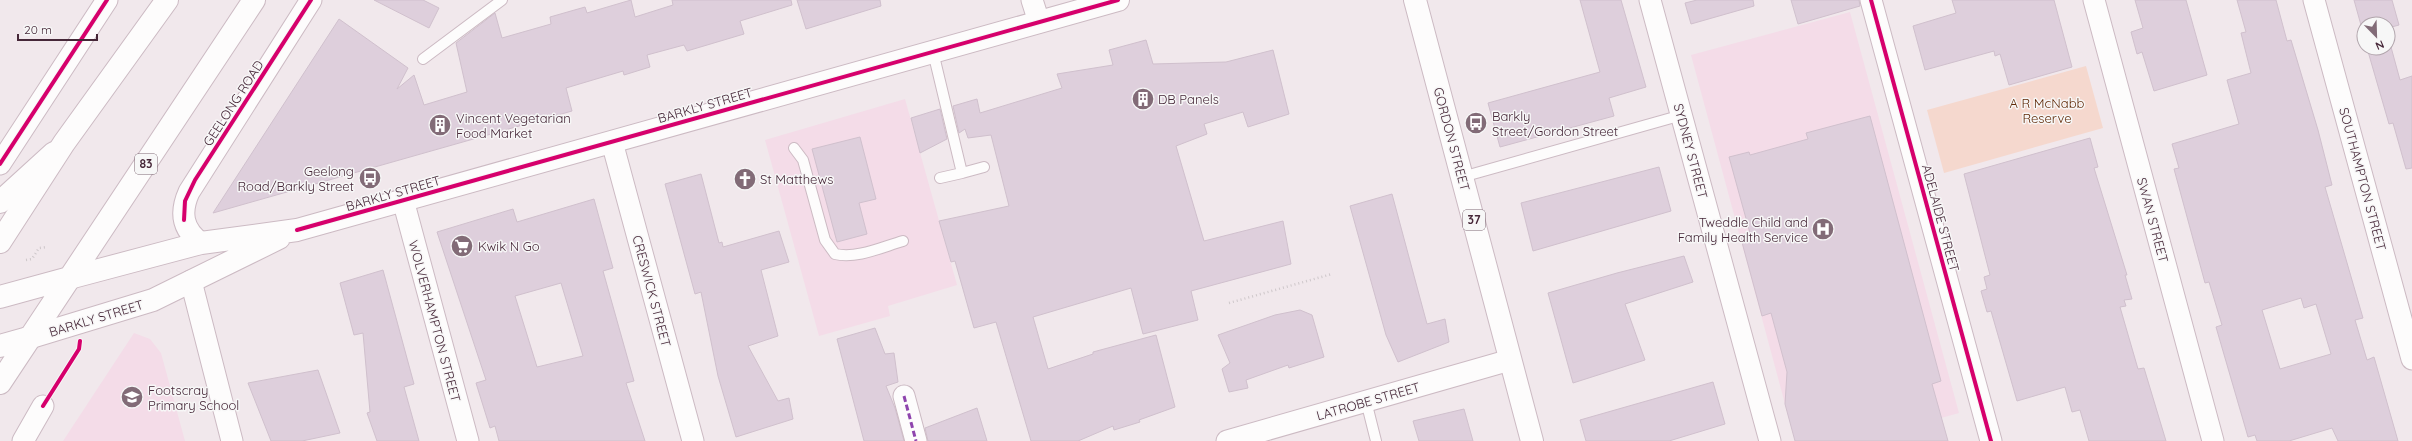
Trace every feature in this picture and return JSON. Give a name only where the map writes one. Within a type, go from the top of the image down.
[{"type":"main road","points":[[0,242],[64,143],[167,0]]},
{"type":"main road","name":"83","points":[[0,384],[28,338],[254,0]]},
{"type":"main road","name":"BARKLY STREET","points":[[0,297],[201,243],[297,230],[1118,0]]},
{"type":"main road","name":"GORDON STREET","points":[[1415,0],[1532,441]]},
{"type":"main road","points":[[0,202],[64,143]]},
{"type":"main road","name":"BARKLY STREET","points":[[0,346],[153,300],[297,230]]},
{"type":"street","points":[[0,164],[107,0]]},
{"type":"street","name":"GEELONG ROAD","points":[[201,243],[190,234],[185,225],[183,211],[189,192],[311,0]]},
{"type":"street","points":[[1032,0],[1039,22]]},
{"type":"street","name":"SYDNEY STREET","points":[[1650,0],[1770,441]]},
{"type":"street","name":"ADELAIDE STREET","points":[[1871,0],[1991,441]]},
{"type":"street","name":"SWAN STREET","points":[[2094,0],[2213,441]]},
{"type":"street","name":"SOUTHAMPTON STREET","points":[[2314,0],[2412,359]]},
{"type":"street","name":"CRESWICK STREET","points":[[612,142],[693,441]]},
{"type":"street","name":"WOLVERHAMPTON STREET","points":[[403,200],[468,441]]},
{"type":"street","points":[[191,281],[232,441]]},
{"type":"street","name":"LATROBE STREET","points":[[1227,441],[1510,360]]},
{"type":"street","points":[[904,396],[916,441]]},
{"type":"street","points":[[23,441],[43,406]]},
{"type":"lane","points":[[423,58],[502,0]]},
{"type":"lane","points":[[933,52],[962,173]]},
{"type":"lane","points":[[1462,177],[1682,115]]},
{"type":"lane","points":[[794,148],[803,160],[825,240],[835,254],[843,256],[860,254],[903,241]]},
{"type":"lane","points":[[940,178],[984,167]]},
{"type":"lane","points":[[1366,401],[1376,441]]},
{"type":"path","points":[[26,260],[32,259],[39,248],[47,247]]},
{"type":"path","points":[[1230,303],[1332,274]]},
{"type":"shaded area","name":"Tweddle Child and Family Health Service","points":[[1850,12],[1959,413],[1941,418],[1795,441],[1691,55]]},
{"type":"shaded area","points":[[905,99],[957,285],[888,306],[890,316],[819,336],[765,140]]},
{"type":"shaded area","name":"Footscray Primary School","points":[[134,333],[150,339],[161,353],[185,441],[63,441]]},
{"type":"green space","name":"A R McNabb Reserve","points":[[2086,66],[2103,128],[1944,173],[1927,110]]},
{"type":"building","points":[[374,0],[423,0],[439,8],[429,28]]},
{"type":"building","points":[[631,0],[635,17],[673,5],[672,0],[791,0],[792,5],[740,21],[744,34],[687,51],[684,45],[647,55],[650,67],[624,75],[623,71],[566,88],[572,111],[213,213],[339,19],[408,68],[397,89],[414,75],[424,105],[467,92],[456,43],[495,13],[502,38],[551,24],[550,17],[585,7],[587,13]]},
{"type":"building","points":[[797,0],[880,0],[881,6],[806,29]]},
{"type":"building","points":[[1580,0],[1621,0],[1646,87],[1609,98],[1614,116],[1500,147],[1488,103],[1600,72]]},
{"type":"building","points":[[1697,0],[1753,0],[1754,6],[1691,24],[1685,3]]},
{"type":"building","points":[[1791,0],[1859,0],[1860,6],[1798,24]]},
{"type":"building","points":[[1952,0],[2054,0],[2072,67],[2009,85],[2000,54],[1995,56],[1994,51],[1925,70],[1913,26],[1956,13]]},
{"type":"building","points":[[2135,0],[2186,0],[2207,75],[2154,91],[2142,52],[2137,54],[2131,32],[2143,28]]},
{"type":"building","points":[[2237,0],[2276,0],[2287,41],[2291,40],[2318,130],[2332,185],[2325,187],[2363,318],[2355,320],[2367,360],[2374,357],[2398,441],[2338,441],[2332,428],[2289,441],[2257,441],[2255,435],[2248,437],[2216,327],[2222,325],[2209,282],[2205,283],[2174,169],[2179,168],[2172,144],[2239,124],[2227,80],[2251,73],[2241,33],[2246,32]],"holes":[[[2301,298],[2304,308],[2316,304],[2331,354],[2280,369],[2262,310]]]},
{"type":"building","points":[[2354,0],[2392,0],[2399,25],[2396,26],[2396,16],[2358,16]]},
{"type":"building","points":[[1146,40],[1153,64],[1226,62],[1273,50],[1289,114],[1248,127],[1243,112],[1204,124],[1207,134],[1176,146],[1204,241],[1283,221],[1291,264],[1191,291],[1198,320],[1143,334],[1131,288],[1033,317],[1048,369],[1093,354],[1093,352],[1156,335],[1175,407],[1139,420],[1140,422],[1114,430],[1113,426],[1078,441],[1031,441],[996,322],[974,328],[955,261],[951,262],[939,221],[1009,206],[991,135],[968,138],[965,129],[959,133],[953,106],[977,99],[980,113],[1062,88],[1057,74],[1113,65],[1109,50]]},
{"type":"building","points":[[2369,56],[2393,56],[2400,80],[2412,76],[2412,168],[2406,169],[2393,123],[2389,124]]},
{"type":"building","points":[[940,109],[947,139],[920,153],[911,118]]},
{"type":"building","name":"Tweddle Child and Family Health Service","points":[[1870,116],[1941,381],[1932,384],[1948,441],[1795,441],[1785,404],[1787,372],[1771,313],[1762,316],[1740,235],[1750,233],[1729,157],[1749,152],[1750,155],[1808,139],[1806,133]]},
{"type":"building","points":[[860,137],[876,199],[859,203],[867,234],[837,242],[812,149]]},
{"type":"building","points":[[2090,138],[2098,167],[2094,168],[2127,275],[2125,275],[2132,299],[2124,300],[2126,306],[2120,307],[2138,369],[2144,368],[2166,441],[2089,441],[2080,410],[2072,412],[2065,387],[2017,401],[1991,311],[1987,312],[1981,291],[1987,289],[1984,277],[1990,275],[1964,174]]},
{"type":"building","points":[[1659,167],[1671,211],[1533,251],[1521,203]]},
{"type":"building","points":[[701,174],[719,243],[722,242],[723,247],[779,231],[789,262],[761,270],[778,336],[748,346],[778,401],[789,398],[793,419],[736,437],[718,376],[701,292],[695,294],[665,184]]},
{"type":"building","points":[[1392,194],[1427,324],[1445,319],[1449,342],[1398,362],[1386,335],[1350,206]]},
{"type":"building","points":[[594,199],[613,268],[603,271],[634,381],[626,383],[645,441],[499,441],[495,426],[490,428],[476,383],[486,380],[437,232],[513,209],[517,222]],"holes":[[[561,283],[583,356],[537,367],[515,296]]]},
{"type":"building","points":[[1684,256],[1693,282],[1625,304],[1645,360],[1573,383],[1548,293]]},
{"type":"building","points":[[383,270],[414,384],[404,387],[419,441],[377,441],[367,413],[370,412],[363,333],[354,335],[340,283]]},
{"type":"building","points":[[1300,310],[1312,315],[1324,357],[1289,368],[1288,365],[1246,380],[1248,388],[1229,392],[1222,369],[1230,363],[1218,335],[1275,315]]},
{"type":"building","points":[[875,328],[885,354],[894,353],[898,382],[886,386],[895,408],[904,441],[864,441],[837,339]]},
{"type":"building","points":[[318,370],[340,433],[302,441],[271,441],[248,383]]},
{"type":"building","points":[[1713,382],[1725,424],[1669,441],[1586,441],[1580,420]]},
{"type":"building","points":[[977,408],[987,441],[928,441],[925,428]]},
{"type":"building","points":[[1464,409],[1473,441],[1419,441],[1413,421]]},
{"type":"marked path","points":[[904,396],[916,441]]},
{"type":"cycle path","points":[[0,164],[107,0]]},
{"type":"cycle path","points":[[184,220],[185,201],[195,180],[311,0]]},
{"type":"cycle path","points":[[297,230],[1118,0]]},
{"type":"cycle path","points":[[1871,0],[1991,441]]},
{"type":"cycle path","points":[[43,406],[79,349],[80,341]]},
{"type":"place","name":"DB Panels","points":[[1143,99]]},
{"type":"place","name":"Barkly Street/Gordon Street","points":[[1476,123]]},
{"type":"place","name":"Vincent Vegetarian Food Market","points":[[440,125]]},
{"type":"place","name":"Geelong Road/Barkly Street","points":[[370,178]]},
{"type":"place","name":"St Matthews","points":[[745,179]]},
{"type":"place","name":"Tweddle Child and Family Health Service","points":[[1823,229]]},
{"type":"place","name":"Kwik N Go","points":[[462,246]]},
{"type":"place","name":"Footscray Primary School","points":[[132,397]]}]
